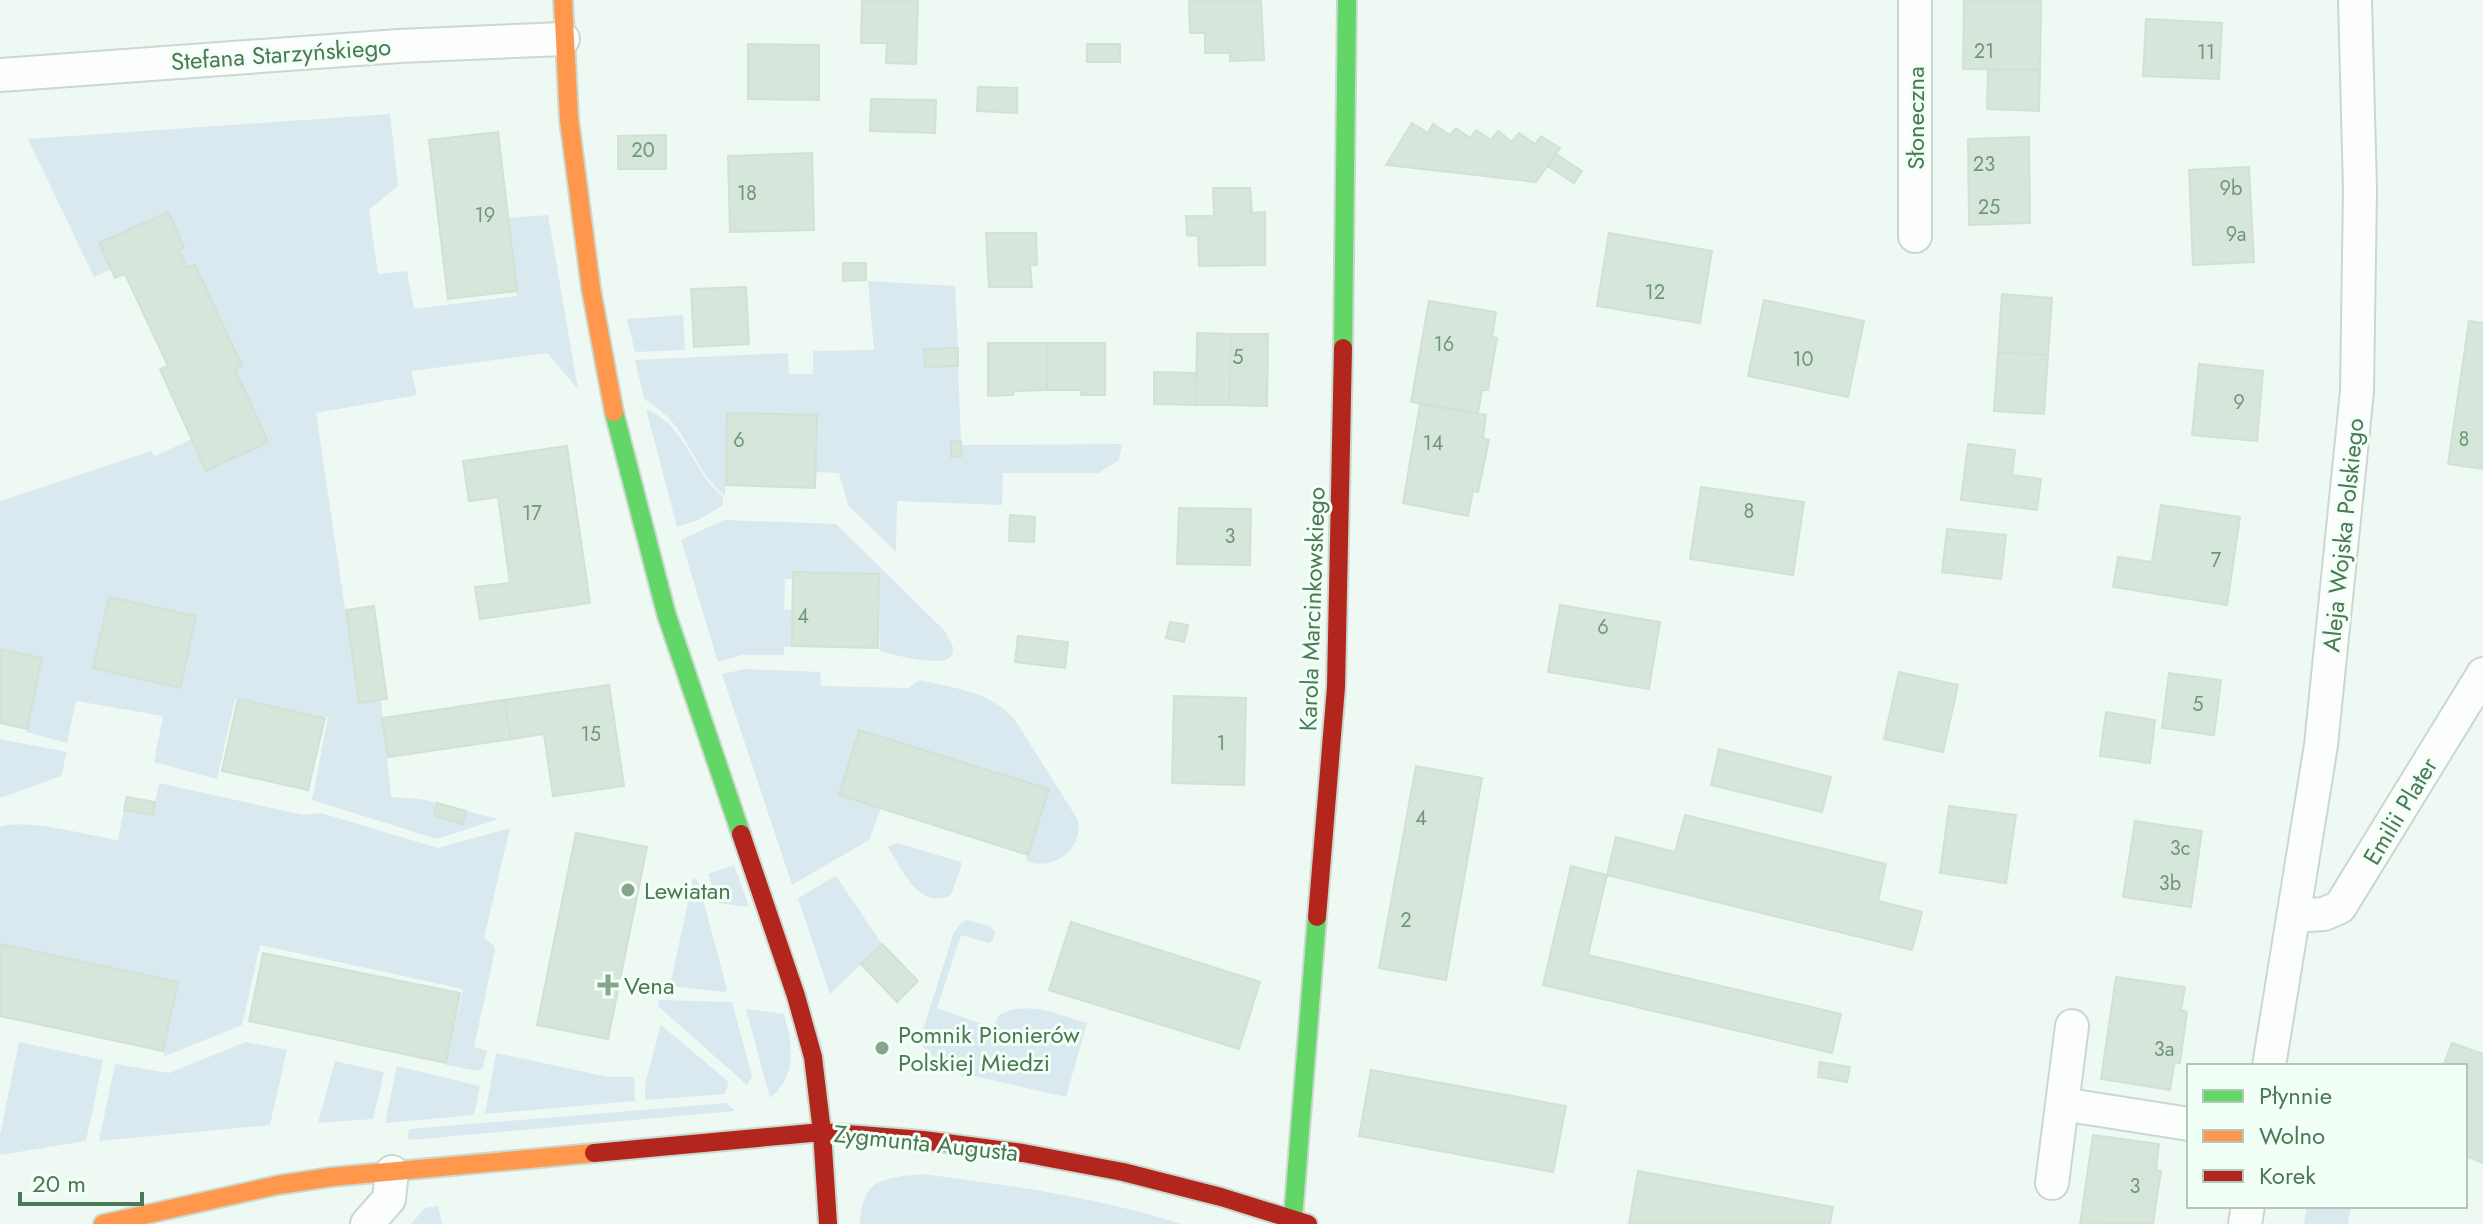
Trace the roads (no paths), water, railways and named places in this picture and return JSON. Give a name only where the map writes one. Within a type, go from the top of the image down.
[{"type":"street","points":[[563,0],[569,119],[608,391],[666,613],[796,996],[813,1057],[828,1224]]},
{"type":"street","name":"Karola Marcinkowskiego","points":[[1301,1221],[1336,687],[1346,224],[1347,0]]},
{"type":"street","name":"Słoneczna","points":[[1915,0],[1915,236]]},
{"type":"street","name":"Aleja Wojska Polskiego","points":[[2269,1064],[2321,745],[2357,391],[2360,190],[2355,0]]},
{"type":"street","name":"Stefana Starzyńskiego","points":[[0,75],[399,46],[563,39]]},
{"type":"street","name":"Emilii Plater","points":[[2294,916],[2324,914],[2340,907],[2483,674]]},
{"type":"street","points":[[2052,1183],[2072,1026]]},
{"type":"street","points":[[2062,1104],[2187,1124]]},
{"type":"street","name":"Zygmunta Augusta","points":[[103,1224],[278,1185],[822,1132],[904,1137],[1039,1154],[1165,1181],[1301,1221]]},
{"type":"street","points":[[367,1224],[389,1199],[392,1172]]},
{"type":"place","name":"Lewiatan","points":[[628,890]]},
{"type":"place","name":"Vena","points":[[608,985]]},
{"type":"place","name":"Pomnik Pionierów Polskiej Miedzi","points":[[882,1048]]}]
